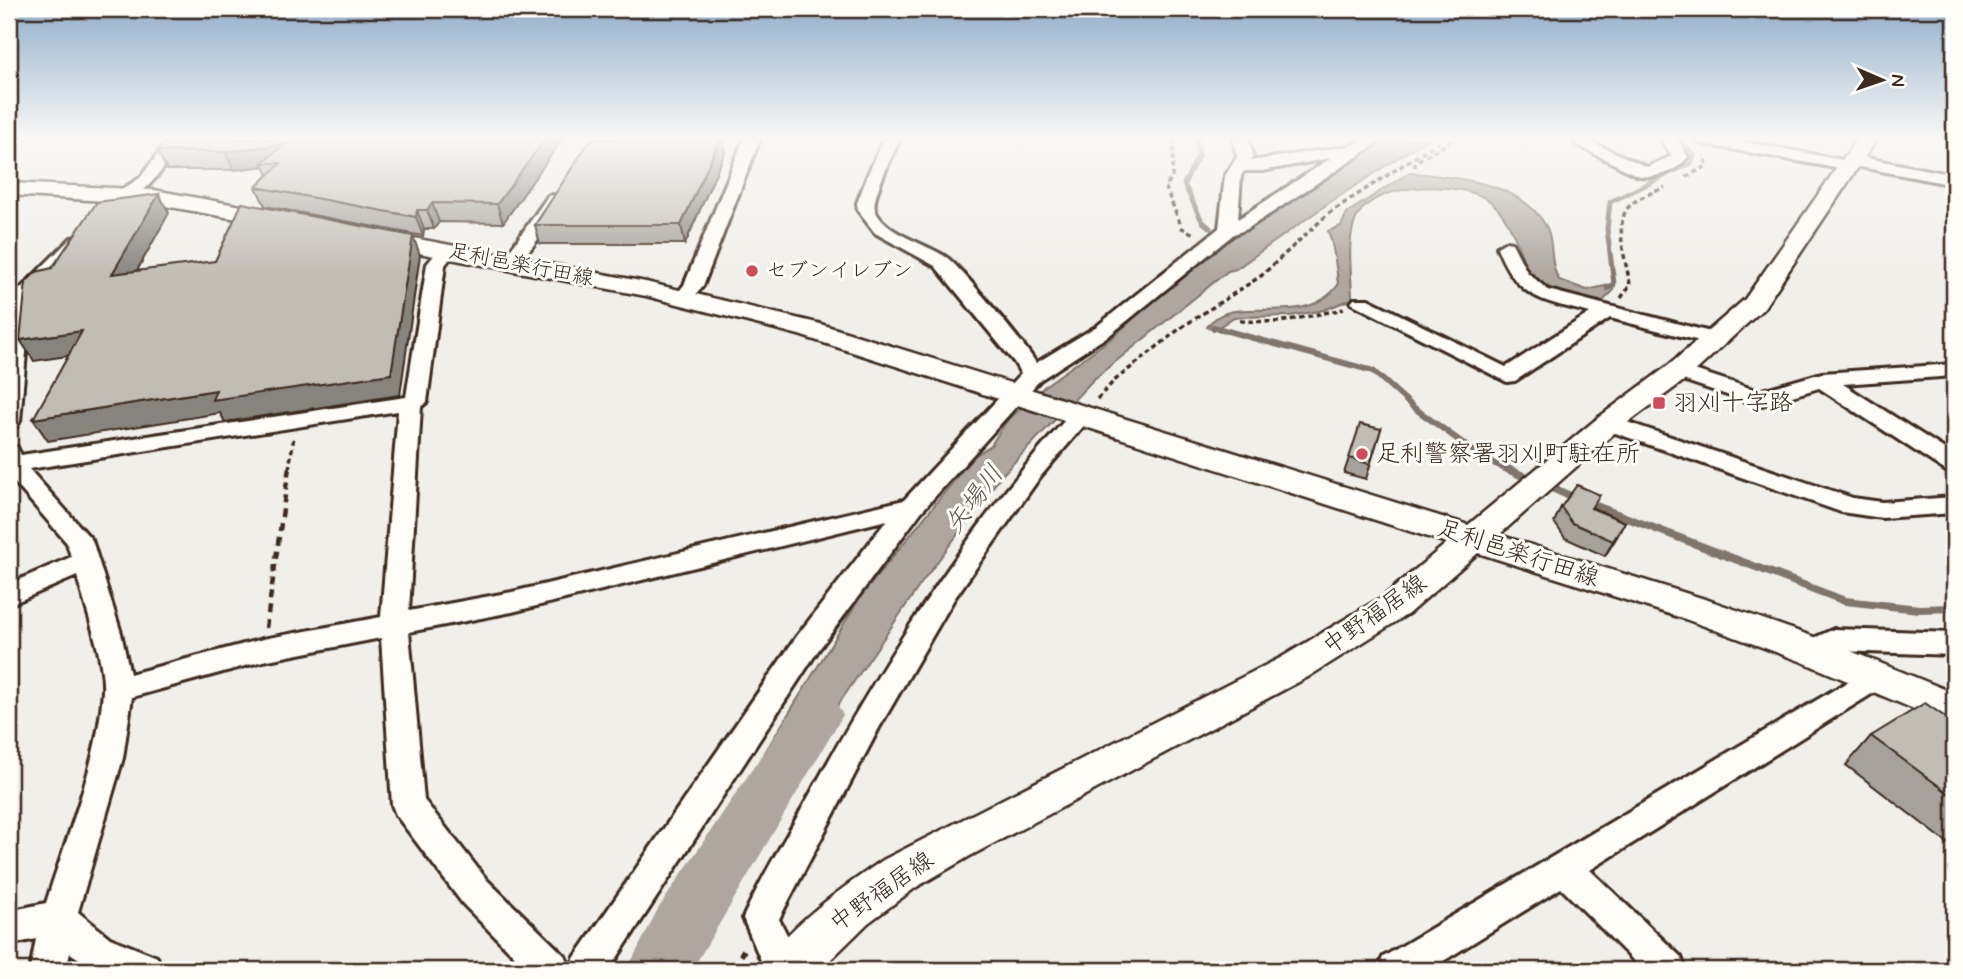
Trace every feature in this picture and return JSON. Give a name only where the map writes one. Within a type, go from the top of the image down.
[{"type":"main road","name":"中野福居線","points":[[787,970],[852,908],[899,874],[1350,636],[1396,605],[1609,423],[1679,371],[1754,304],[1834,185]]},
{"type":"main road","points":[[9,189],[127,194],[222,207],[307,225]]},
{"type":"main road","name":"足利邑楽行田線","points":[[358,234],[684,298],[1023,388],[1475,540],[1698,610],[1814,651],[1954,710]]},
{"type":"street","points":[[9,421],[20,307],[17,294],[71,249],[110,203],[140,185]]},
{"type":"street","points":[[506,263],[516,256],[564,185]]},
{"type":"street","points":[[684,298],[693,286],[734,185]]},
{"type":"street","points":[[873,185],[867,211],[881,229],[942,262],[1030,368],[1023,388]]},
{"type":"street","points":[[1221,237],[1231,185]]},
{"type":"street","points":[[588,970],[807,644],[912,506],[1023,388],[1104,330],[1221,237],[1301,185]]},
{"type":"street","points":[[1506,247],[1515,271],[1529,287],[1541,294],[1715,339]]},
{"type":"street","points":[[9,460],[416,402],[436,264],[447,251]]},
{"type":"street","points":[[1361,303],[1507,376],[1608,310]]},
{"type":"street","points":[[1679,371],[1759,399],[1779,390],[1822,380],[1954,370]]},
{"type":"street","points":[[1822,380],[1954,466]]},
{"type":"street","points":[[410,403],[394,626],[408,805],[475,892],[552,970]]},
{"type":"street","points":[[787,970],[777,956],[761,918],[906,651],[962,561],[1037,463],[1085,410]]},
{"type":"street","points":[[1609,423],[1850,506],[1882,510],[1954,506]]},
{"type":"street","points":[[9,460],[79,540],[107,633],[118,689],[107,758],[59,918],[48,970]]},
{"type":"street","points":[[118,689],[262,650],[512,602],[912,506]]},
{"type":"street","points":[[9,595],[85,562]]},
{"type":"street","points":[[1814,651],[1834,640],[1954,644]]},
{"type":"street","points":[[1396,970],[1876,677]]},
{"type":"street","points":[[1565,868],[1668,970]]},
{"type":"street","points":[[9,928],[59,918]]},
{"type":"street","points":[[59,918],[83,944],[118,965],[144,970]]},
{"type":"path","points":[[1166,185],[1182,228],[1221,237]]},
{"type":"path","points":[[1085,410],[1114,381],[1182,327],[1261,276],[1329,213],[1373,185]]},
{"type":"path","points":[[1608,310],[1630,285],[1622,230],[1624,215],[1630,206],[1667,186]]},
{"type":"path","points":[[1240,321],[1304,318],[1361,303]]},
{"type":"path","points":[[262,650],[296,421]]},
{"type":"water","points":[[1316,185],[1357,185],[1236,269],[1228,271],[1094,379],[1001,476],[920,585],[801,759],[754,770],[861,596],[973,457],[991,445],[1006,422],[1046,385],[1113,337],[1202,258]]},
{"type":"water","points":[[1391,185],[1486,185],[1522,200],[1536,212],[1547,228],[1559,280],[1587,290],[1614,284],[1613,291],[1603,301],[1581,300],[1530,278],[1510,227],[1491,202],[1462,190],[1422,188],[1401,190],[1383,196],[1368,204],[1358,215],[1350,245],[1352,299],[1324,310],[1290,316],[1234,317],[1214,330],[1207,327],[1219,316],[1233,311],[1288,309],[1323,299],[1338,285],[1328,231],[1341,226],[1347,213]]},
{"type":"building","points":[[258,185],[511,185],[497,204],[432,203],[427,210],[417,210],[416,217],[256,187]]},
{"type":"building","points":[[561,185],[699,185],[681,225],[535,225]]},
{"type":"building","points":[[159,194],[112,274],[215,261],[242,203],[413,236],[391,374],[212,400],[216,390],[33,419],[82,331],[20,340],[26,282],[36,272],[52,268],[97,202]]},
{"type":"building","points":[[1360,424],[1381,429],[1370,464],[1349,458]]},
{"type":"building","points":[[1577,485],[1600,495],[1591,508],[1625,522],[1613,541],[1572,523],[1561,507]]},
{"type":"building","points":[[1925,703],[1954,723],[1954,797],[1871,736]]},
{"type":"building","points":[[1954,963],[1954,970],[1945,970]]},
{"type":"waterway","points":[[1184,185],[1202,221],[1210,228]]},
{"type":"waterway","points":[[1611,286],[1614,284],[1607,229],[1610,202],[1646,185]]},
{"type":"waterway","points":[[1213,327],[1373,371],[1413,407],[1486,460],[1507,469]]},
{"type":"waterway","points":[[1503,467],[1532,480]]},
{"type":"waterway","points":[[1543,484],[1577,499]]},
{"type":"waterway","points":[[1588,503],[1845,601],[1919,609],[1954,608]]},
{"type":"waterway","name":"矢場川","points":[[659,970],[680,930],[817,715]]},
{"type":"place","name":"セブンイレブン","points":[[752,271]]},
{"type":"place","name":"羽刈十字路","points":[[1659,403]]},
{"type":"place","name":"足利警察署羽刈町駐在所","points":[[1362,454]]}]
